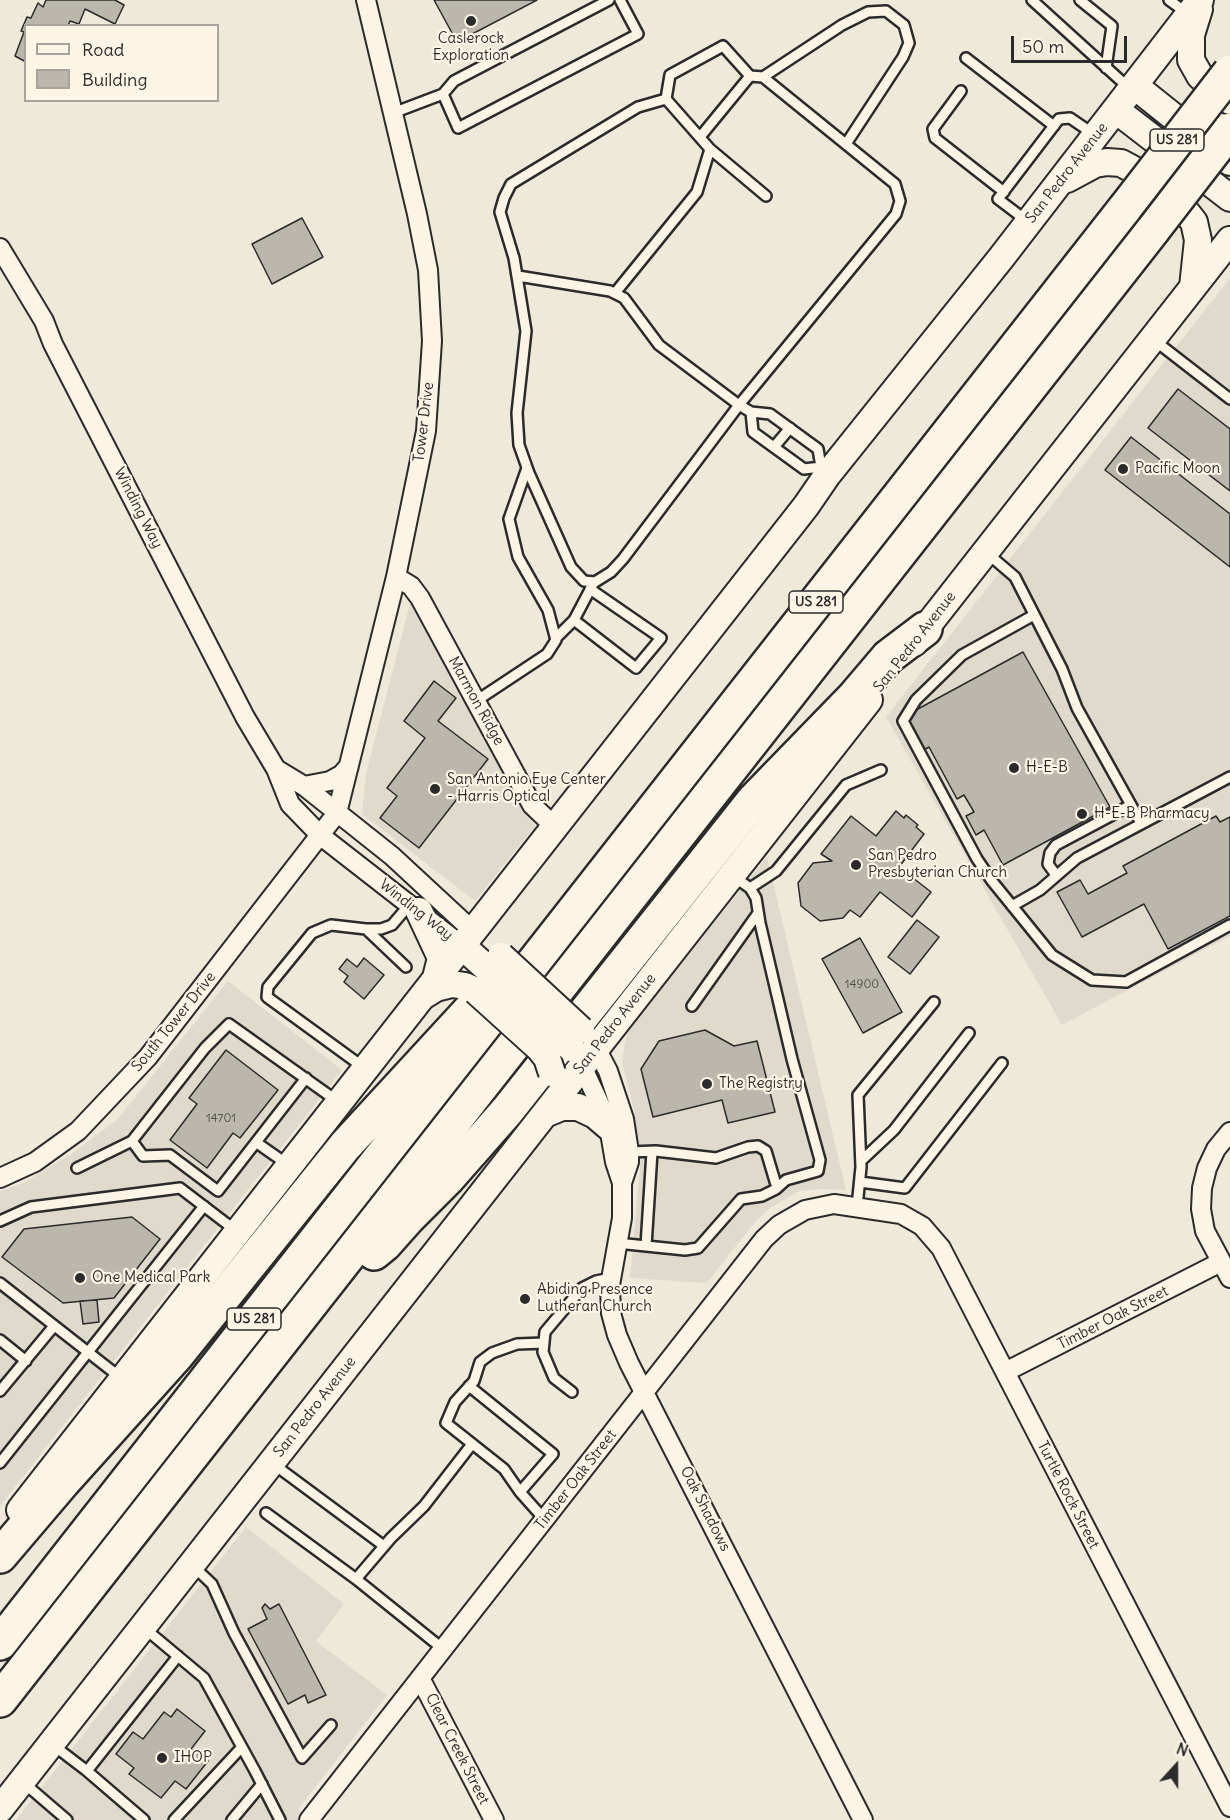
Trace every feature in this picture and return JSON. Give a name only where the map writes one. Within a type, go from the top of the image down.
[{"type":"highway","name":"US 281","points":[[0,1643],[494,978],[1125,208],[1230,72]]},
{"type":"highway","name":"US 281","points":[[0,1700],[1230,130]]},
{"type":"highway","points":[[319,1293],[385,1244],[467,1158],[507,1111],[746,809],[888,657],[925,629]]},
{"type":"highway","points":[[0,1556],[177,1355],[345,1146],[472,1008],[494,978]]},
{"type":"main road","name":"San Pedro Avenue","points":[[0,1534],[798,516],[824,470],[1029,222],[1134,88],[1190,4]]},
{"type":"main road","points":[[1190,4],[1191,60],[1200,76],[1230,101]]},
{"type":"main road","points":[[1134,88],[1230,162]]},
{"type":"main road","points":[[1116,110],[1230,198]]},
{"type":"main road","points":[[1057,186],[1083,169],[1101,163],[1121,163],[1134,170],[1183,208],[1194,222],[1198,249],[1193,287]]},
{"type":"main road","name":"San Pedro Avenue","points":[[0,1809],[547,1111],[583,1048],[741,881],[925,629],[1193,287],[1225,250]]},
{"type":"main road","points":[[409,904],[439,953],[440,964],[428,987],[436,988],[452,984],[465,986],[494,978]]},
{"type":"main road","points":[[467,938],[549,1062],[553,1086],[547,1111],[562,1107],[578,1107],[595,1114],[609,1127]]},
{"type":"main road","points":[[494,978],[583,1048]]},
{"type":"street","name":"Tower Drive","points":[[321,836],[337,813],[396,577],[426,431],[432,341],[428,270],[417,214],[366,0]]},
{"type":"street","name":"Winding Way","points":[[0,248],[44,321],[53,344],[245,717],[276,769],[290,804],[321,836],[409,904],[467,938]]},
{"type":"street","name":"Marmon Ridge","points":[[396,577],[411,586],[420,598],[532,805],[555,827]]},
{"type":"street","points":[[304,786],[330,781],[341,775],[349,766]]},
{"type":"street","name":"Winding Way","points":[[276,769],[304,786],[392,856],[413,876],[467,938]]},
{"type":"street","name":"South Tower Drive","points":[[0,1178],[35,1162],[78,1131],[114,1094],[148,1057],[321,836]]},
{"type":"street","points":[[409,904],[413,876]]},
{"type":"street","name":"Oak Shadows","points":[[583,1048],[609,1127],[615,1162],[622,1183],[623,1205],[611,1278],[610,1304],[613,1323],[629,1364],[863,1820]]},
{"type":"street","name":"Oak Shadows","points":[[583,1048],[608,1071],[621,1105],[629,1152],[629,1162],[622,1183]]},
{"type":"street","points":[[1230,1132],[1207,1168],[1202,1188],[1201,1209],[1205,1231],[1230,1278]]},
{"type":"street","name":"Timber Oak Street","points":[[309,1820],[764,1239],[779,1225],[805,1210],[834,1204],[880,1211]]},
{"type":"street","name":"Turtle Rock Street","points":[[880,1211],[901,1214],[922,1226],[941,1248],[1230,1807]]},
{"type":"street","name":"Timber Oak Street","points":[[1005,1372],[1221,1262]]},
{"type":"street","name":"Clear Creek Street","points":[[420,1678],[494,1820]]},
{"type":"lane","points":[[393,112],[443,93],[454,81],[609,0]]},
{"type":"lane","points":[[443,93],[458,128],[638,34],[620,0]]},
{"type":"lane","points":[[1032,0],[1106,68],[1134,88]]},
{"type":"lane","points":[[1080,0],[1112,26],[1106,68]]},
{"type":"lane","points":[[763,77],[842,25],[868,12],[886,11],[904,25],[909,42],[903,57],[846,144]]},
{"type":"lane","points":[[476,701],[547,654],[556,638],[574,620],[592,585],[611,572],[622,559],[739,405],[896,214],[900,201],[895,184],[763,77],[750,76],[723,46],[670,75],[666,99]]},
{"type":"lane","points":[[966,58],[1054,126]]},
{"type":"lane","points":[[700,137],[750,76]]},
{"type":"lane","points":[[961,91],[933,129],[935,138],[1004,192]]},
{"type":"lane","points":[[666,99],[710,149],[766,196]]},
{"type":"lane","points":[[574,620],[636,668],[661,638],[584,581],[571,567],[527,468],[519,445],[517,413],[526,331],[518,276],[500,212],[511,184],[638,107],[666,99]]},
{"type":"lane","points":[[1029,222],[998,199],[1059,119],[1070,118],[1096,136]]},
{"type":"lane","points":[[615,293],[697,192],[710,149]]},
{"type":"lane","points":[[518,276],[610,291],[624,298],[659,345],[739,405],[751,412],[770,414],[818,449],[824,470],[804,469],[753,432],[751,412]]},
{"type":"lane","points":[[1152,339],[1230,399]]},
{"type":"lane","points":[[774,447],[790,428]]},
{"type":"lane","points":[[527,468],[509,519],[518,557],[548,610],[556,638]]},
{"type":"lane","points":[[986,552],[1015,577],[1062,669],[1077,708],[1141,823]]},
{"type":"lane","points":[[1034,615],[962,654],[916,699],[903,721],[977,859],[1052,955],[1092,980],[1126,982],[1230,925]]},
{"type":"lane","points":[[617,1243],[685,1250],[698,1248],[741,1199],[762,1196],[786,1180],[818,1171],[819,1160],[792,1059],[756,898],[741,881],[776,871],[846,785],[881,770]]},
{"type":"lane","points":[[1012,906],[1040,890],[1077,858],[1230,777]]},
{"type":"lane","points":[[1056,875],[1048,864],[1050,853],[1056,845],[1131,805]]},
{"type":"lane","points":[[365,1069],[267,998],[268,987],[312,933],[331,925],[381,929],[392,925],[409,904]]},
{"type":"lane","points":[[692,1006],[758,913]]},
{"type":"lane","points":[[366,929],[406,967]]},
{"type":"lane","points":[[857,1207],[861,1161],[858,1095],[934,1002]]},
{"type":"lane","points":[[77,1168],[132,1141],[205,1048],[229,1024],[339,1103]]},
{"type":"lane","points":[[861,1161],[894,1130],[969,1033]]},
{"type":"lane","points":[[860,1182],[905,1188],[1002,1063]]},
{"type":"lane","points":[[132,1141],[143,1156],[170,1155],[218,1191],[306,1078]]},
{"type":"lane","points":[[257,1143],[289,1166]]},
{"type":"lane","points":[[629,1152],[716,1158],[758,1146],[766,1151],[777,1188]]},
{"type":"lane","points":[[646,1246],[652,1152]]},
{"type":"lane","points":[[0,1221],[31,1207],[180,1188],[237,1232]]},
{"type":"lane","points":[[0,1463],[204,1206]]},
{"type":"lane","points":[[572,1392],[554,1378],[543,1352],[545,1332],[582,1288],[596,1281],[611,1278]]},
{"type":"lane","points":[[0,1283],[122,1379]]},
{"type":"lane","points":[[0,1391],[54,1326]]},
{"type":"lane","points":[[0,1340],[26,1360]]},
{"type":"lane","points":[[544,1343],[517,1344],[492,1353],[480,1362],[474,1381],[455,1402],[446,1423],[504,1469],[519,1491],[545,1520]]},
{"type":"lane","points":[[469,1386],[553,1454],[519,1491]]},
{"type":"lane","points":[[356,1579],[384,1546],[424,1506],[472,1444]]},
{"type":"lane","points":[[271,1462],[384,1546]]},
{"type":"lane","points":[[266,1513],[356,1579],[443,1649]]},
{"type":"lane","points":[[192,1564],[212,1584],[234,1633],[302,1758],[330,1725]]},
{"type":"lane","points":[[143,1626],[204,1678],[280,1820]]},
{"type":"lane","points":[[87,1771],[178,1656]]},
{"type":"lane","points":[[51,1744],[87,1771],[144,1820]]},
{"type":"lane","points":[[174,1820],[242,1747]]},
{"type":"lane","points":[[22,1781],[65,1819]]},
{"type":"lane","points":[[232,1820],[262,1784]]},
{"type":"shaded area","points":[[1230,278],[1230,936],[1062,1025],[886,717]]},
{"type":"shaded area","points":[[411,600],[535,826],[475,901],[362,814],[366,774]]},
{"type":"shaded area","points":[[767,857],[846,1190],[800,1191],[770,1208],[755,1222],[707,1283],[630,1278],[640,1169],[634,1110],[622,1062],[626,1036],[631,1026]]},
{"type":"shaded area","points":[[228,981],[342,1070],[0,1506],[0,1191],[25,1182],[71,1154],[117,1120]]},
{"type":"shaded area","points":[[246,1527],[344,1604],[316,1641],[387,1695],[299,1808],[304,1820],[16,1820]]},
{"type":"building","points":[[46,0],[115,0],[124,5],[115,24],[85,9],[79,24],[70,21],[69,24],[24,24],[27,17],[31,18],[38,3],[43,7]]},
{"type":"building","name":"Caslerock Exploration","points":[[434,0],[537,0],[457,42]]},
{"type":"building","points":[[24,32],[24,61],[15,56]]},
{"type":"building","points":[[302,218],[323,257],[272,284],[252,244]]},
{"type":"building","points":[[1178,389],[1230,429],[1230,491],[1148,428]]},
{"type":"building","points":[[1131,437],[1230,514],[1230,567],[1105,470]]},
{"type":"building","name":"H-E-B","points":[[1023,652],[1110,807],[1003,865],[984,830],[976,835],[966,816],[974,812],[964,795],[957,799],[929,747],[924,750],[907,720],[916,710]]},
{"type":"building","points":[[434,681],[456,698],[438,721],[488,759],[419,848],[380,818],[397,796],[387,788],[425,738],[404,721]]},
{"type":"building","name":"San Pedro Presbyterian Church","points":[[896,811],[904,818],[906,815],[918,825],[916,827],[924,834],[899,867],[931,892],[912,917],[880,892],[860,917],[850,910],[843,918],[820,921],[801,906],[798,883],[813,863],[832,861],[821,854],[851,816],[876,836]]},
{"type":"building","points":[[1216,816],[1220,822],[1230,817],[1230,916],[1168,949],[1144,904],[1082,937],[1057,892],[1080,880],[1088,894],[1127,873],[1123,866]]},
{"type":"building","name":"San Pedro Presbyterian Church","points":[[917,920],[939,937],[910,974],[888,957]]},
{"type":"building","points":[[860,938],[902,1012],[863,1033],[822,959]]},
{"type":"building","points":[[364,958],[384,975],[364,999],[344,982],[348,976],[339,969],[347,959],[357,967]]},
{"type":"building","name":"The Registry","points":[[705,1030],[734,1046],[757,1041],[775,1112],[728,1123],[722,1100],[653,1117],[641,1069],[659,1041]]},
{"type":"building","points":[[226,1050],[278,1090],[240,1138],[233,1133],[207,1168],[170,1140],[197,1104],[189,1098]]},
{"type":"building","name":"One Medical Park","points":[[132,1217],[160,1239],[114,1298],[63,1303],[2,1257],[24,1229]]},
{"type":"building","points":[[97,1300],[99,1322],[83,1324],[80,1301]]},
{"type":"building","points":[[265,1604],[270,1609],[279,1604],[326,1695],[308,1703],[305,1695],[288,1704],[248,1629],[267,1619],[262,1608]]},
{"type":"building","name":"IHOP","points":[[177,1709],[205,1731],[191,1749],[208,1761],[186,1789],[175,1781],[161,1798],[129,1774],[134,1768],[116,1754],[133,1732],[143,1739],[164,1712],[171,1717]]},
{"type":"place","name":"Caslerock Exploration","points":[[471,21]]},
{"type":"place","name":"Pacific Moon","points":[[1123,469]]},
{"type":"place","name":"H-E-B","points":[[1014,768]]},
{"type":"place","name":"San Antonio Eye Center - Harris Optical","points":[[435,789]]},
{"type":"place","name":"H-E-B Pharmacy","points":[[1082,814]]},
{"type":"place","name":"San Pedro Presbyterian Church","points":[[856,865]]},
{"type":"place","name":"The Registry","points":[[707,1084]]},
{"type":"place","name":"One Medical Park","points":[[80,1278]]},
{"type":"place","name":"Abiding Presence Lutheran Church","points":[[525,1299]]},
{"type":"place","name":"IHOP","points":[[162,1758]]}]
